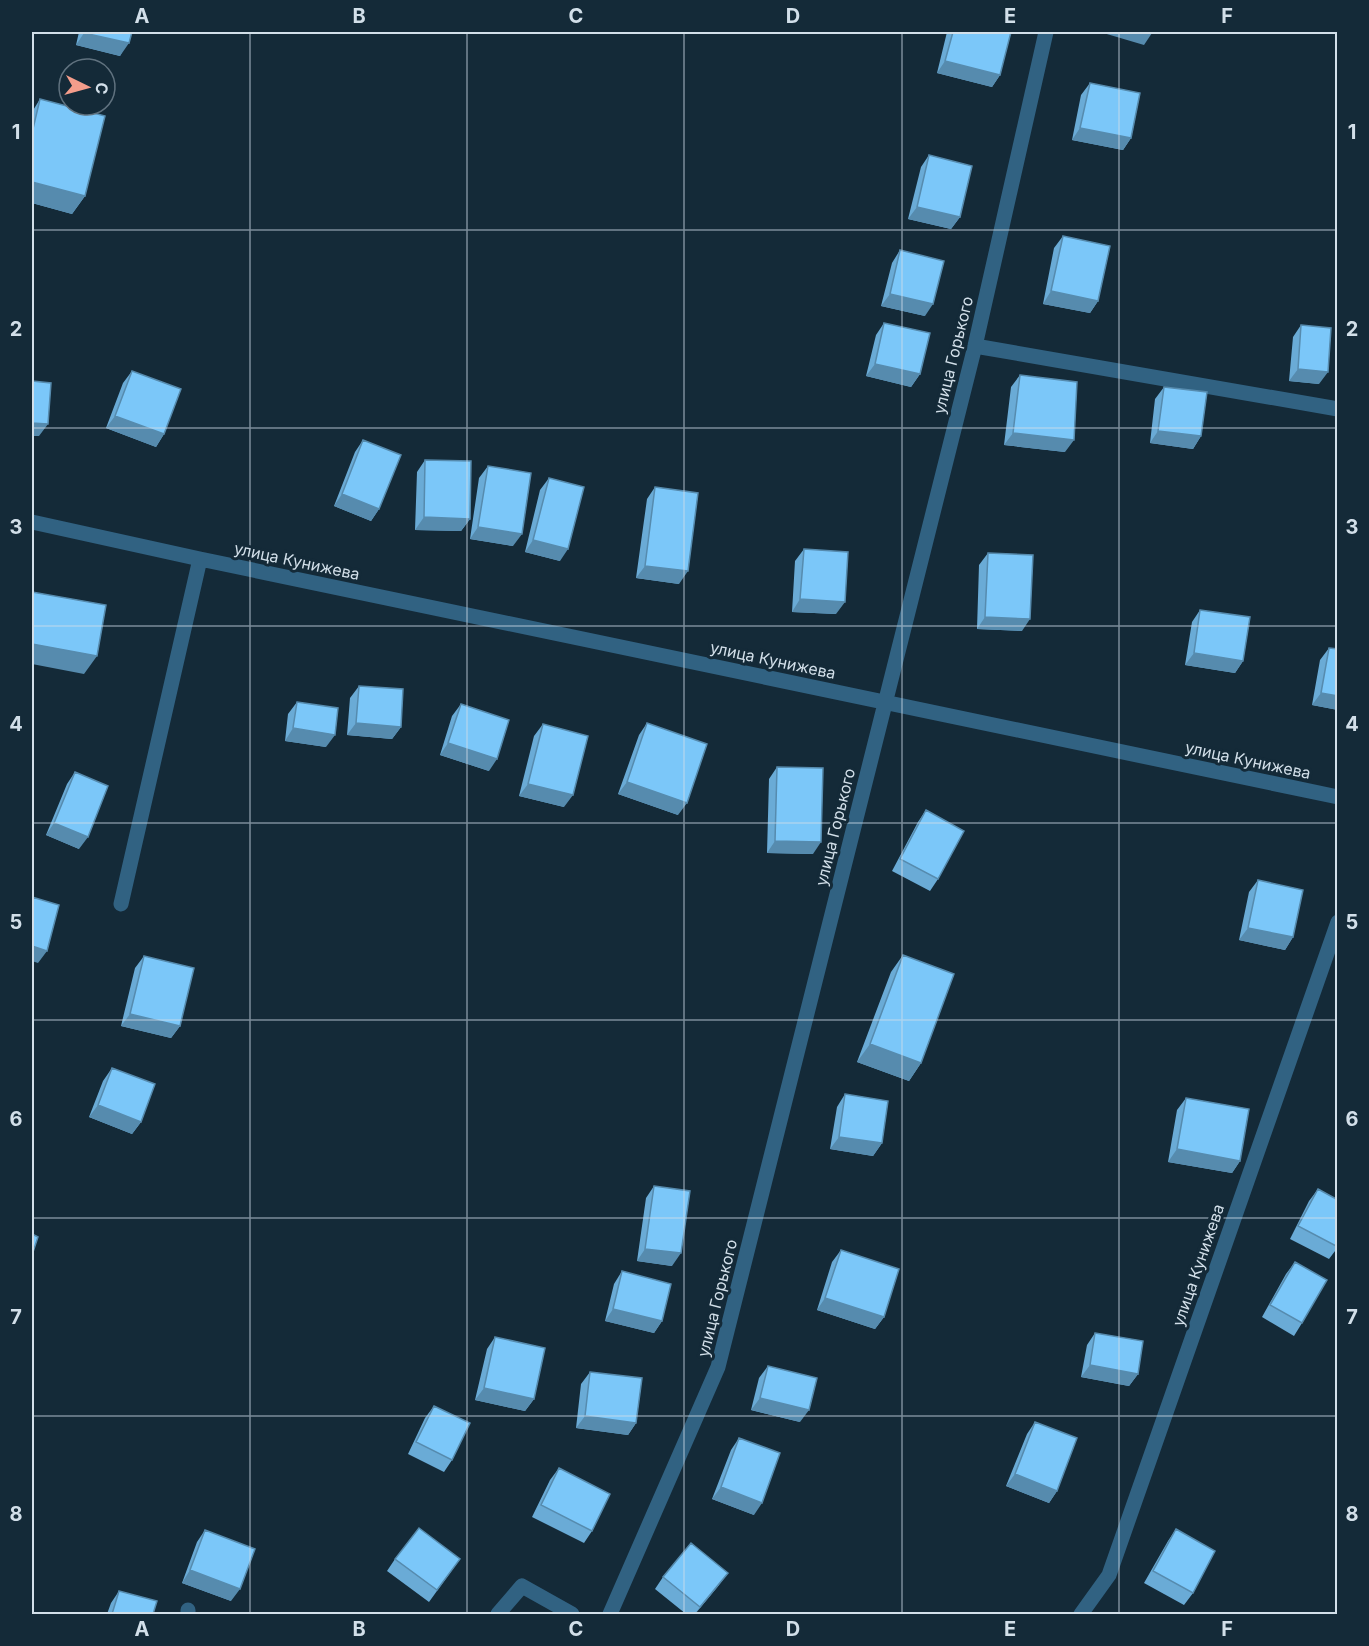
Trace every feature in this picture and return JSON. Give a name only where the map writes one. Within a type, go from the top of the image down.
[{"type":"street","name":"улица Горького","points":[[610,1614],[718,1367],[975,345],[1046,32]]},
{"type":"street","points":[[975,345],[1338,409]]},
{"type":"street","name":"улица Кунижева","points":[[32,522],[1338,797]]},
{"type":"street","points":[[121,904],[200,559]]},
{"type":"street","name":"улица Кунижева","points":[[1081,1614],[1109,1575],[1338,922]]},
{"type":"street","points":[[498,1614],[522,1586],[572,1614]]},
{"type":"building","points":[[84,32],[132,32],[129,43]]},
{"type":"building","points":[[953,32],[1011,32],[1000,75],[945,61]]},
{"type":"building","points":[[1090,83],[1140,93],[1131,138],[1080,128]]},
{"type":"building","points":[[40,99],[57,103],[57,117],[105,117],[85,196],[32,182],[32,133]]},
{"type":"building","points":[[929,155],[972,166],[960,217],[917,207]]},
{"type":"building","points":[[1063,236],[1110,246],[1098,301],[1051,291]]},
{"type":"building","points":[[900,250],[944,261],[933,304],[890,294]]},
{"type":"building","points":[[884,323],[930,333],[920,374],[875,364]]},
{"type":"building","points":[[1301,325],[1331,328],[1328,372],[1298,369]]},
{"type":"building","points":[[132,371],[181,389],[164,434],[115,416]]},
{"type":"building","points":[[1020,375],[1077,382],[1074,440],[1013,433]]},
{"type":"building","points":[[32,381],[51,383],[48,424],[32,423]]},
{"type":"building","points":[[1164,387],[1207,392],[1201,436],[1158,431]]},
{"type":"building","points":[[363,440],[401,455],[379,509],[342,494]]},
{"type":"building","points":[[425,460],[471,461],[470,519],[424,517]]},
{"type":"building","points":[[488,466],[531,473],[522,534],[478,527]]},
{"type":"building","points":[[549,478],[584,487],[568,549],[533,540]]},
{"type":"building","points":[[655,487],[698,493],[688,571],[645,566]]},
{"type":"building","points":[[804,549],[848,552],[845,602],[800,599]]},
{"type":"building","points":[[988,553],[1033,555],[1030,619],[985,617]]},
{"type":"building","points":[[32,592],[106,605],[97,656],[32,644]]},
{"type":"building","points":[[1200,610],[1250,617],[1243,661],[1194,653]]},
{"type":"building","points":[[1329,648],[1338,649],[1338,696],[1321,693]]},
{"type":"building","points":[[359,686],[403,689],[401,727],[356,723]]},
{"type":"building","points":[[297,702],[338,708],[335,735],[293,728]]},
{"type":"building","points":[[461,704],[509,720],[497,759],[448,743]]},
{"type":"building","points":[[647,723],[707,744],[687,803],[627,782]]},
{"type":"building","points":[[543,724],[588,736],[573,795],[528,784]]},
{"type":"building","points":[[777,767],[823,768],[821,842],[775,841]]},
{"type":"building","points":[[75,772],[108,786],[88,837],[54,823]]},
{"type":"building","points":[[926,810],[964,831],[938,879],[900,859]]},
{"type":"building","points":[[1258,880],[1303,890],[1293,937],[1248,928]]},
{"type":"building","points":[[32,897],[59,905],[47,951],[32,946]]},
{"type":"building","points":[[903,955],[954,974],[921,1063],[870,1044]]},
{"type":"building","points":[[144,956],[194,968],[180,1026],[130,1014]]},
{"type":"building","points":[[112,1068],[155,1084],[141,1122],[98,1105]]},
{"type":"building","points":[[845,1094],[888,1101],[882,1143],[839,1137]]},
{"type":"building","points":[[1186,1098],[1249,1109],[1240,1161],[1177,1149]]},
{"type":"building","points":[[654,1186],[690,1191],[681,1253],[645,1249]]},
{"type":"building","points":[[1318,1189],[1338,1200],[1338,1247],[1298,1226]]},
{"type":"building","points":[[32,1234],[38,1237],[32,1255]]},
{"type":"building","points":[[841,1250],[899,1269],[884,1317],[825,1298]]},
{"type":"building","points":[[1295,1262],[1327,1280],[1302,1323],[1270,1305]]},
{"type":"building","points":[[622,1271],[671,1284],[662,1321],[613,1309]]},
{"type":"building","points":[[1095,1333],[1143,1341],[1138,1374],[1090,1365]]},
{"type":"building","points":[[495,1337],[545,1348],[534,1399],[484,1388]]},
{"type":"building","points":[[768,1366],[817,1378],[809,1410],[760,1398]]},
{"type":"building","points":[[590,1372],[642,1378],[636,1423],[585,1416]]},
{"type":"building","points":[[434,1406],[470,1423],[452,1460],[416,1442]]},
{"type":"building","points":[[1035,1422],[1077,1438],[1057,1491],[1015,1474]]},
{"type":"building","points":[[739,1438],[780,1453],[762,1503],[721,1487]]},
{"type":"building","points":[[559,1468],[610,1494],[592,1531],[541,1505]]},
{"type":"building","points":[[419,1528],[460,1559],[437,1590],[395,1559]]},
{"type":"building","points":[[1176,1529],[1215,1551],[1193,1593],[1153,1571]]},
{"type":"building","points":[[205,1530],[255,1549],[240,1589],[190,1570]]},
{"type":"building","points":[[691,1543],[728,1573],[700,1607],[663,1577]]},
{"type":"building","points":[[119,1591],[157,1601],[153,1614],[112,1614]]}]
